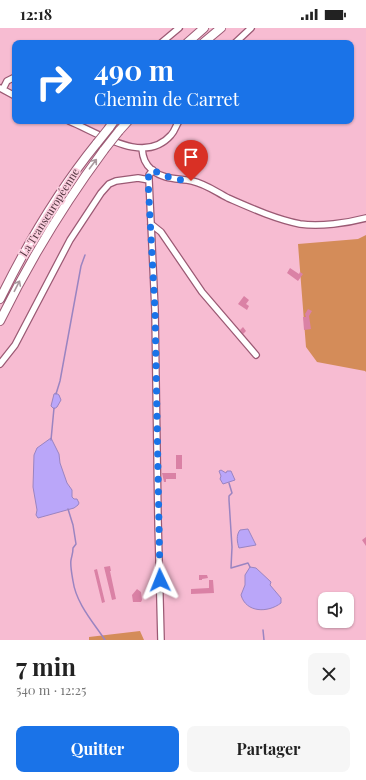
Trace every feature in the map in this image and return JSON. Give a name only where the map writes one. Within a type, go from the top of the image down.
[{"type":"highway","points":[[190,40],[204,28]]},
{"type":"highway","points":[[207,40],[221,28]]},
{"type":"highway","name":"La Transeuropéenne","points":[[0,299],[26,249],[62,189],[112,124]]},
{"type":"highway","name":"La Transeuropéenne","points":[[0,321],[30,262],[61,210],[118,131],[125,124]]},
{"type":"street","points":[[165,40],[179,28]]},
{"type":"street","points":[[237,40],[250,28]]},
{"type":"street","points":[[12,78],[7,81],[1,88],[12,94]]},
{"type":"street","points":[[76,124],[123,145],[142,149],[150,148],[165,140],[172,134],[177,124]]},
{"type":"street","points":[[142,149],[145,162],[153,170],[163,176],[204,185],[258,211],[301,224],[348,223],[366,218]]},
{"type":"street","points":[[153,170],[149,175],[148,180],[155,325],[161,640]]},
{"type":"street","points":[[0,364],[15,345],[70,240],[101,193],[109,184],[116,181],[138,178],[148,180]]},
{"type":"street","points":[[151,224],[161,232],[202,292],[256,355]]},
{"type":"shaded area","points":[[366,235],[366,372],[317,362],[306,347],[298,244],[358,239]]},
{"type":"shaded area","points":[[56,393],[59,395],[61,400],[54,409],[51,406],[54,394]]},
{"type":"shaded area","points":[[51,438],[59,454],[60,463],[67,483],[72,490],[72,497],[77,499],[79,503],[74,508],[38,518],[36,515],[37,510],[33,487],[34,455],[37,448]]},
{"type":"shaded area","points":[[221,470],[226,473],[227,471],[231,471],[235,480],[223,484],[220,479],[221,476],[219,471]]},
{"type":"shaded area","points":[[248,529],[256,545],[239,548],[237,539],[238,534],[240,530]]},
{"type":"shaded area","points":[[250,567],[256,568],[271,582],[270,585],[281,598],[281,603],[264,610],[258,610],[252,608],[244,601],[241,595],[245,585],[245,575]]},
{"type":"shaded area","points":[[140,631],[144,640],[89,640],[89,637]]},
{"type":"building","points":[[290,268],[299,274],[300,272],[303,274],[298,281],[287,273]]},
{"type":"building","points":[[244,296],[249,300],[246,304],[249,306],[247,310],[238,304]]},
{"type":"building","points":[[308,309],[312,311],[309,316],[311,329],[304,330],[303,317],[306,317],[305,314]]},
{"type":"building","points":[[243,327],[246,331],[243,334],[240,330]]},
{"type":"building","points":[[176,455],[182,455],[182,469],[176,469]]},
{"type":"building","points":[[162,473],[176,473],[176,479],[166,479],[166,482],[164,482]]},
{"type":"building","points":[[366,537],[366,546],[362,540]]},
{"type":"building","points":[[110,566],[116,599],[112,600],[104,567]]},
{"type":"building","points":[[97,569],[105,602],[102,603],[94,570]]},
{"type":"building","points":[[199,575],[207,575],[208,578],[199,580]]},
{"type":"building","points":[[209,580],[213,580],[214,593],[191,594],[191,589],[209,588]]},
{"type":"building","points":[[137,589],[141,592],[142,600],[141,602],[133,602],[132,595]]},
{"type":"waterway","points":[[56,394],[60,381],[81,266],[85,255]]},
{"type":"waterway","points":[[51,440],[54,408]]},
{"type":"waterway","points":[[229,483],[232,493],[229,496],[232,547],[231,568],[248,563],[250,567]]},
{"type":"waterway","points":[[68,509],[73,525],[76,544],[73,548],[71,562],[75,589],[81,605],[105,640]]},
{"type":"waterway","points":[[263,630],[264,640]]},
{"type":"route","points":[[160,580],[155,310],[151,213],[148,180],[149,175],[153,170],[163,176],[178,180],[191,181]]}]
